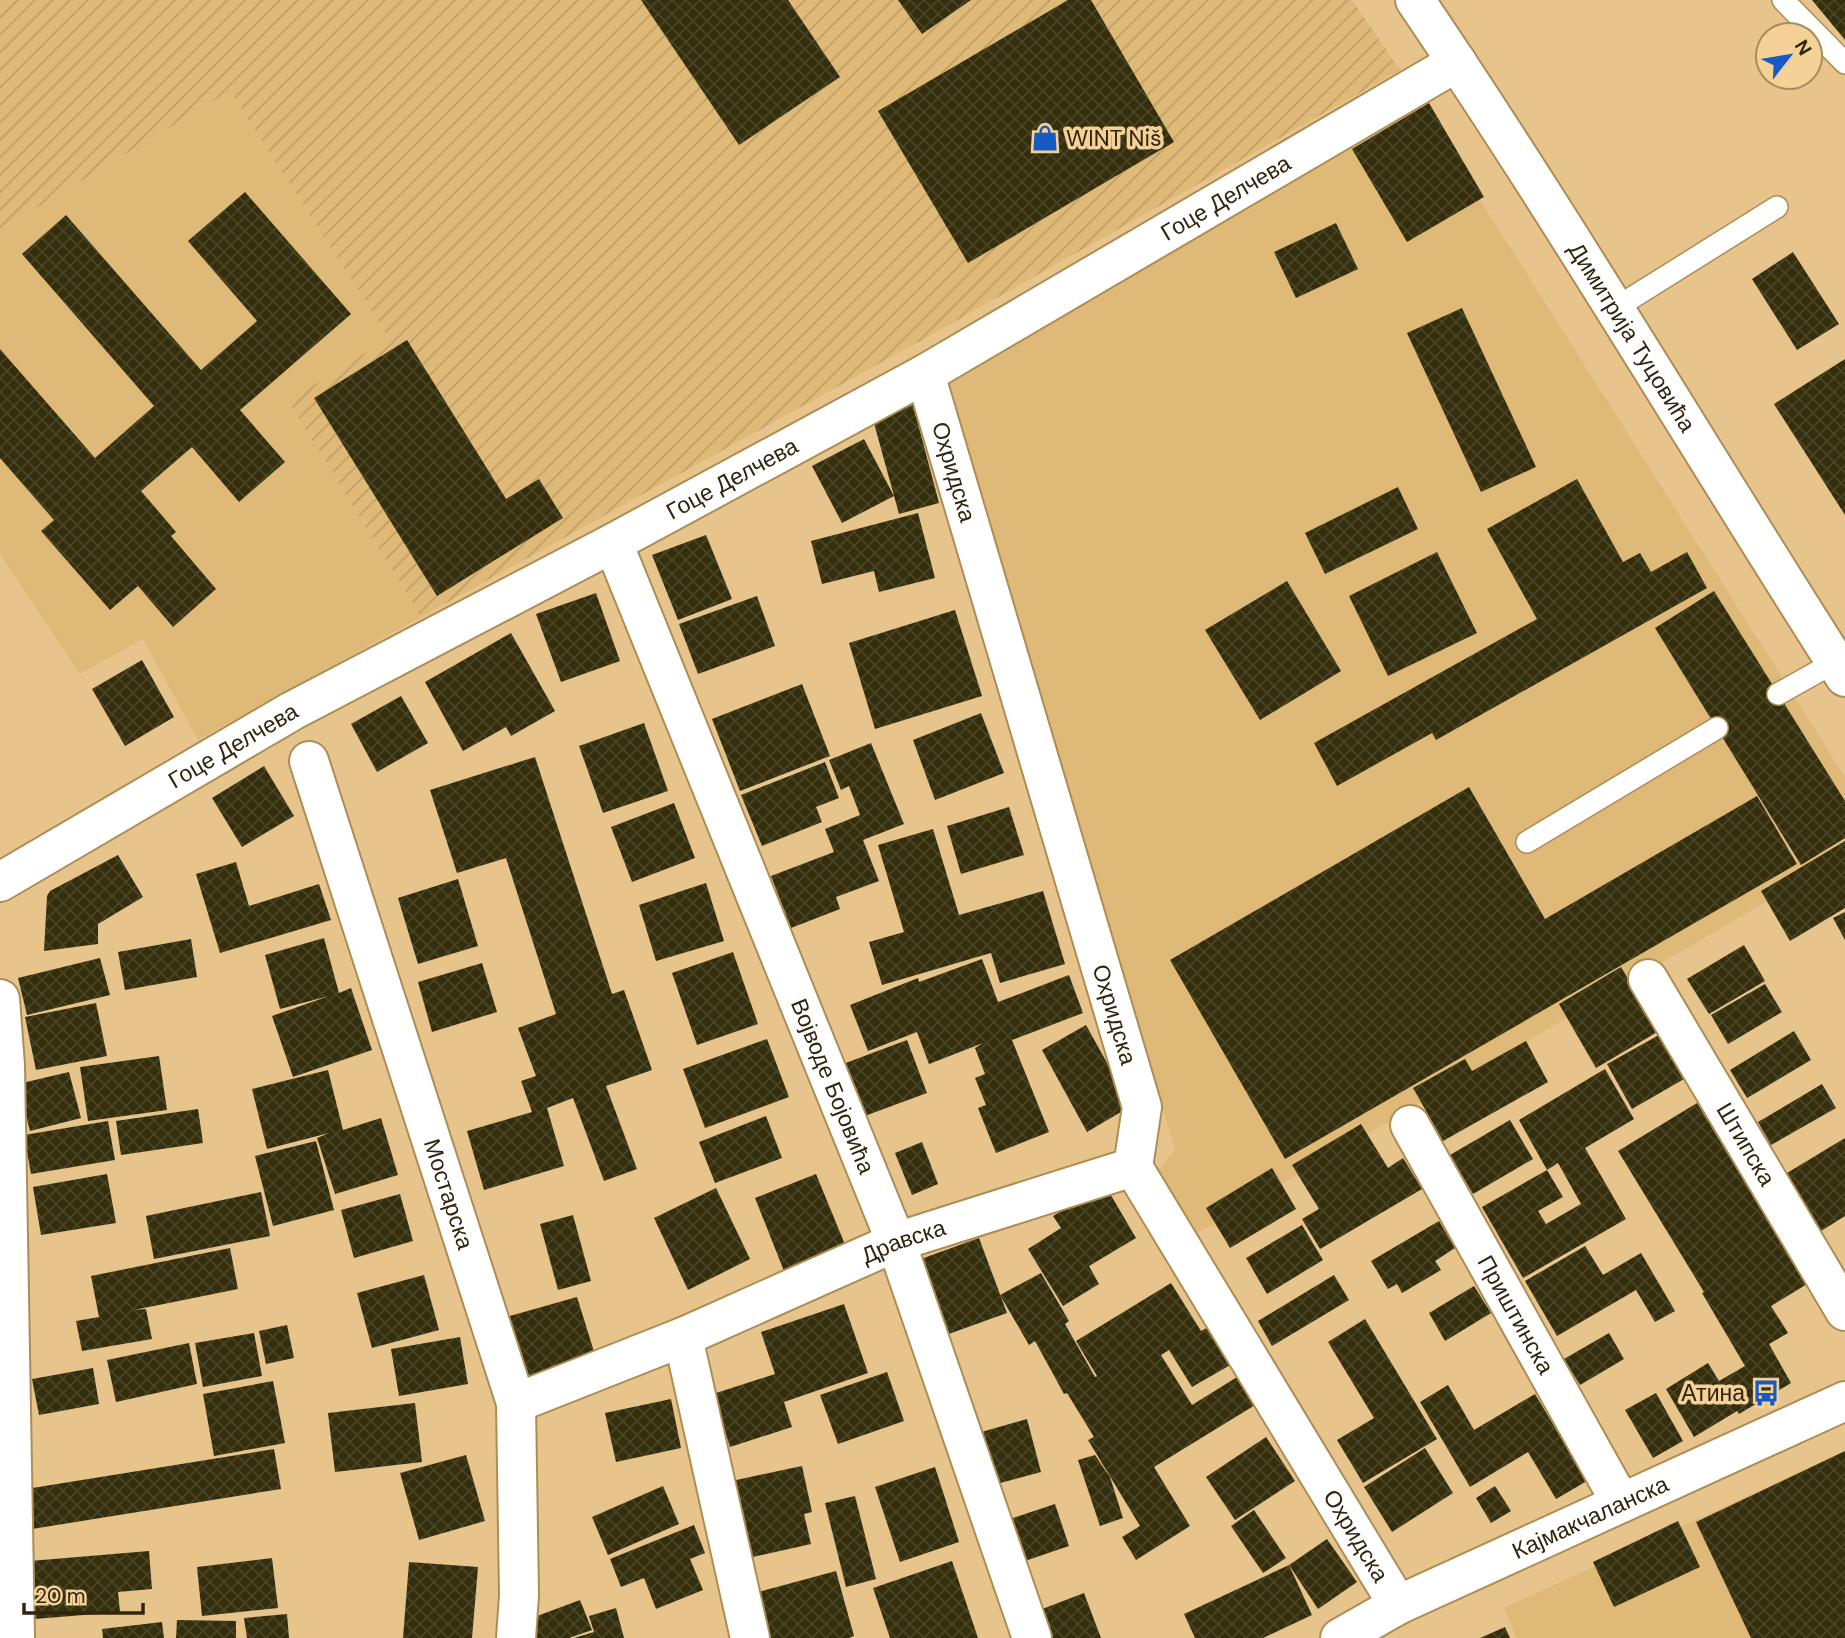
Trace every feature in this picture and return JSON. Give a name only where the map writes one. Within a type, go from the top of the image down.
[{"type":"street","name":"Димитрија Туцовића","points":[[1415,0],[1614,309],[1840,670]]},
{"type":"street","name":"Гоце Делчева","points":[[0,882],[292,711],[613,543],[925,374],[1457,62]]},
{"type":"street","name":"Охридска","points":[[925,374],[1142,1107],[1133,1167],[1398,1605]]},
{"type":"street","name":"Војводе Бојовића","points":[[613,543],[895,1242],[1032,1638]]},
{"type":"street","name":"Мостарска","points":[[309,761],[516,1403],[519,1595],[516,1638]]},
{"type":"street","name":"Штипска","points":[[1648,979],[1845,1311]]},
{"type":"street","points":[[0,999],[15,1638]]},
{"type":"street","name":"Приштинска","points":[[1410,1125],[1621,1503]]},
{"type":"street","name":"Дравска","points":[[516,1403],[683,1337],[895,1242],[1133,1167]]},
{"type":"street","points":[[683,1337],[750,1638]]},
{"type":"street","name":"Кајмакчаланска","points":[[1340,1638],[1398,1605],[1845,1401]]},
{"type":"lane","points":[[1783,0],[1845,64]]},
{"type":"lane","points":[[1614,309],[1777,207]]},
{"type":"lane","points":[[1778,694],[1840,670]]},
{"type":"lane","points":[[1527,842],[1717,728]]},
{"type":"shaded area","points":[[0,0],[1352,0],[1400,70],[933,334],[421,617],[288,401],[389,338],[230,91],[0,230]]},
{"type":"shaded area","points":[[230,91],[389,338],[288,401],[421,617],[198,740],[143,639],[80,674],[0,554],[0,230]]},
{"type":"shaded area","points":[[1420,105],[1845,777],[1845,856],[1189,1238],[1153,1176],[1175,1150],[946,381]]},
{"type":"shaded area","points":[[1845,1451],[1845,1638],[1517,1638],[1504,1608]]},
{"type":"building","points":[[641,0],[788,0],[840,77],[739,145]]},
{"type":"building","points":[[898,0],[971,0],[922,34]]},
{"type":"building","points":[[1068,0],[1091,0],[1174,142],[968,263],[878,111]]},
{"type":"building","points":[[1812,0],[1845,0],[1845,40]]},
{"type":"building","points":[[1429,103],[1484,197],[1407,242],[1352,149]]},
{"type":"building","points":[[245,192],[351,314],[240,410],[285,462],[239,502],[192,447],[141,491],[176,532],[171,536],[216,589],[173,627],[138,586],[110,610],[41,531],[54,520],[0,458],[0,349],[95,458],[154,406],[22,254],[66,215],[201,370],[257,321],[188,241]]},
{"type":"building","points":[[1336,223],[1358,269],[1296,298],[1274,252]]},
{"type":"building","points":[[1793,252],[1839,324],[1797,350],[1752,279]]},
{"type":"building","points":[[1462,308],[1536,467],[1481,492],[1407,333]]},
{"type":"building","points":[[407,340],[506,499],[539,479],[563,518],[437,596],[314,398]]},
{"type":"building","points":[[1845,359],[1845,515],[1774,404]]},
{"type":"building","points":[[913,405],[939,503],[899,514],[872,416]]},
{"type":"building","points":[[864,439],[894,496],[842,523],[812,466]]},
{"type":"building","points":[[1577,479],[1623,562],[1640,553],[1651,572],[1687,552],[1707,588],[1436,740],[1432,733],[1337,786],[1314,743],[1537,619],[1487,529]]},
{"type":"building","points":[[1398,487],[1418,529],[1325,574],[1305,533]]},
{"type":"building","points":[[918,513],[935,578],[879,592],[874,571],[822,584],[811,541]]},
{"type":"building","points":[[706,535],[732,599],[678,620],[652,555]]},
{"type":"building","points":[[1437,552],[1477,633],[1388,676],[1349,596]]},
{"type":"building","points":[[1287,581],[1341,671],[1260,720],[1205,630]]},
{"type":"building","points":[[1714,591],[1845,801],[1845,838],[1801,865],[1655,628]]},
{"type":"building","points":[[596,593],[620,661],[561,682],[536,614]]},
{"type":"building","points":[[757,596],[775,646],[698,674],[679,624]]},
{"type":"building","points":[[955,610],[982,696],[875,729],[849,643]]},
{"type":"building","points":[[511,633],[555,711],[511,736],[506,727],[463,751],[425,682]]},
{"type":"building","points":[[142,660],[174,717],[125,746],[92,689]]},
{"type":"building","points":[[802,684],[830,756],[740,791],[712,719]]},
{"type":"building","points":[[401,696],[428,743],[377,772],[351,724]]},
{"type":"building","points":[[981,713],[1004,773],[935,800],[913,740]]},
{"type":"building","points":[[644,723],[668,791],[603,813],[579,746]]},
{"type":"building","points":[[871,743],[904,824],[863,840],[879,881],[836,897],[840,909],[791,928],[771,876],[834,852],[825,829],[860,815],[849,786],[841,790],[829,760]]},
{"type":"building","points":[[535,757],[612,994],[624,990],[652,1070],[606,1086],[637,1169],[604,1181],[573,1098],[547,1108],[564,1166],[484,1190],[467,1131],[532,1112],[521,1081],[536,1076],[518,1028],[556,1014],[506,858],[457,873],[430,790]]},
{"type":"building","points":[[825,762],[839,798],[816,807],[822,822],[762,846],[741,795]]},
{"type":"building","points":[[264,766],[294,816],[242,847],[212,798]]},
{"type":"building","points":[[1469,787],[1545,919],[1757,796],[1797,864],[1285,1159],[1170,960]]},
{"type":"building","points":[[674,803],[695,858],[632,882],[611,827]]},
{"type":"building","points":[[1009,807],[1024,855],[961,874],[947,826]]},
{"type":"building","points":[[933,829],[959,915],[1043,891],[1065,964],[1000,983],[991,953],[882,985],[869,942],[904,932],[878,845]]},
{"type":"building","points":[[1845,841],[1845,908],[1790,941],[1761,891]]},
{"type":"building","points":[[118,855],[143,897],[98,924],[98,944],[44,951],[47,896],[50,891]]},
{"type":"building","points":[[236,862],[249,906],[319,884],[331,920],[220,953],[196,874]]},
{"type":"building","points":[[458,879],[478,946],[418,964],[398,898]]},
{"type":"building","points":[[706,883],[724,941],[656,961],[639,905]]},
{"type":"building","points":[[1845,912],[1845,940],[1833,918]]},
{"type":"building","points":[[324,938],[339,993],[351,988],[372,1050],[293,1077],[272,1016],[329,996],[280,1009],[265,955]]},
{"type":"building","points":[[191,939],[197,977],[125,990],[118,952]]},
{"type":"building","points":[[1744,945],[1765,981],[1709,1014],[1687,979]]},
{"type":"building","points":[[733,952],[758,1024],[697,1045],[672,973]]},
{"type":"building","points":[[100,958],[110,995],[27,1015],[18,978]]},
{"type":"building","points":[[982,959],[998,1002],[1069,975],[1083,1013],[1012,1040],[1049,1132],[996,1153],[978,1108],[986,1105],[975,1078],[985,1074],[975,1048],[983,1043],[929,1064],[917,1032],[868,1051],[850,1005],[918,978],[919,982]]},
{"type":"building","points":[[482,963],[497,1012],[432,1032],[418,982]]},
{"type":"building","points":[[1621,967],[1659,1031],[1596,1068],[1559,1004]]},
{"type":"building","points":[[1765,984],[1782,1012],[1728,1044],[1711,1015]]},
{"type":"building","points":[[96,1003],[107,1056],[36,1070],[25,1017]]},
{"type":"building","points":[[1086,1025],[1131,1106],[1087,1132],[1042,1050]]},
{"type":"building","points":[[1794,1031],[1811,1060],[1747,1098],[1730,1070]]},
{"type":"building","points":[[1659,1035],[1684,1079],[1632,1109],[1607,1064]]},
{"type":"building","points":[[767,1039],[789,1097],[705,1128],[683,1069]]},
{"type":"building","points":[[907,1040],[927,1093],[862,1117],[843,1064]]},
{"type":"building","points":[[1526,1041],[1548,1082],[1443,1141],[1413,1088],[1465,1059],[1472,1071]]},
{"type":"building","points":[[159,1056],[167,1110],[88,1121],[80,1067]]},
{"type":"building","points":[[1605,1069],[1634,1119],[1585,1148],[1626,1219],[1523,1278],[1482,1207],[1547,1170],[1519,1120]],"holes":[[[1558,1163],[1581,1204],[1546,1224],[1538,1211],[1563,1197],[1547,1170]]]},
{"type":"building","points":[[328,1070],[343,1130],[381,1118],[398,1175],[335,1194],[317,1138],[329,1133],[267,1149],[252,1089]]},
{"type":"building","points":[[69,1072],[81,1118],[30,1131],[18,1084]]},
{"type":"building","points":[[1822,1084],[1836,1108],[1771,1145],[1758,1122]]},
{"type":"building","points":[[1697,1103],[1807,1284],[1771,1306],[1788,1333],[1769,1344],[1791,1383],[1694,1437],[1666,1389],[1708,1363],[1719,1381],[1745,1366],[1702,1293],[1704,1292],[1618,1151]]},
{"type":"building","points":[[198,1109],[203,1143],[121,1155],[116,1121]]},
{"type":"building","points":[[766,1116],[782,1158],[715,1183],[699,1142]]},
{"type":"building","points":[[1510,1120],[1533,1159],[1473,1194],[1450,1155]]},
{"type":"building","points":[[108,1121],[115,1160],[31,1174],[24,1135]]},
{"type":"building","points":[[1361,1124],[1388,1168],[1403,1158],[1422,1189],[1320,1249],[1302,1219],[1319,1209],[1292,1165]]},
{"type":"building","points":[[1845,1138],[1845,1216],[1821,1231],[1787,1173]]},
{"type":"building","points":[[316,1141],[334,1210],[273,1226],[255,1156]]},
{"type":"building","points":[[922,1142],[938,1184],[912,1195],[895,1153]]},
{"type":"building","points":[[1272,1168],[1296,1209],[1230,1248],[1206,1208]]},
{"type":"building","points":[[107,1174],[116,1223],[41,1235],[33,1187]]},
{"type":"building","points":[[816,1174],[846,1247],[784,1271],[755,1198]]},
{"type":"building","points":[[1105,1185],[1136,1238],[1089,1266],[1099,1284],[1063,1306],[1028,1249],[1061,1228],[1053,1216]]},
{"type":"building","points":[[716,1188],[750,1259],[688,1290],[654,1218]]},
{"type":"building","points":[[261,1192],[270,1236],[154,1259],[146,1216]]},
{"type":"building","points":[[400,1194],[413,1241],[354,1258],[341,1210]]},
{"type":"building","points":[[573,1215],[591,1281],[558,1290],[540,1224]]},
{"type":"building","points":[[1439,1221],[1455,1248],[1435,1261],[1441,1270],[1402,1293],[1397,1284],[1388,1289],[1371,1261]]},
{"type":"building","points":[[1302,1225],[1323,1260],[1267,1294],[1246,1258]]},
{"type":"building","points":[[979,1238],[1007,1313],[946,1335],[918,1260]]},
{"type":"building","points":[[1585,1246],[1603,1275],[1641,1253],[1675,1311],[1655,1322],[1636,1290],[1557,1336],[1525,1281]]},
{"type":"building","points":[[230,1248],[238,1289],[134,1310],[146,1309],[152,1339],[82,1351],[76,1321],[99,1317],[91,1276]]},
{"type":"building","points":[[1041,1273],[1069,1321],[1065,1324],[1095,1377],[1097,1376],[1076,1341],[1171,1283],[1201,1331],[1210,1326],[1232,1364],[1192,1387],[1169,1350],[1161,1355],[1192,1405],[1242,1374],[1260,1402],[1154,1467],[1190,1526],[1136,1560],[1122,1537],[1140,1526],[1088,1440],[1094,1437],[1067,1393],[1064,1394],[1035,1341],[1029,1345],[1000,1295]]},
{"type":"building","points":[[424,1275],[439,1330],[372,1348],[357,1293]]},
{"type":"building","points":[[1334,1275],[1349,1300],[1272,1346],[1258,1321]]},
{"type":"building","points":[[1474,1286],[1491,1313],[1445,1341],[1429,1313]]},
{"type":"building","points":[[577,1297],[596,1358],[521,1380],[503,1318]]},
{"type":"building","points":[[844,1304],[868,1373],[784,1402],[792,1427],[730,1447],[713,1394],[775,1374],[761,1332]]},
{"type":"building","points":[[1365,1319],[1437,1439],[1363,1483],[1337,1440],[1374,1418],[1328,1342]]},
{"type":"building","points":[[287,1325],[294,1358],[266,1364],[259,1331]]},
{"type":"building","points":[[254,1333],[262,1376],[203,1387],[195,1343]]},
{"type":"building","points":[[1609,1333],[1624,1359],[1580,1385],[1564,1359]]},
{"type":"building","points":[[460,1337],[468,1384],[399,1396],[391,1349]]},
{"type":"building","points":[[189,1343],[197,1384],[116,1402],[107,1360]]},
{"type":"building","points":[[93,1368],[99,1404],[39,1415],[32,1379]]},
{"type":"building","points":[[887,1372],[904,1421],[838,1444],[820,1395]]},
{"type":"building","points":[[273,1381],[285,1443],[214,1456],[203,1394]]},
{"type":"building","points":[[1448,1385],[1474,1430],[1535,1394],[1587,1481],[1556,1499],[1528,1452],[1470,1487],[1420,1402]]},
{"type":"building","points":[[1656,1393],[1683,1441],[1653,1458],[1625,1410]]},
{"type":"building","points":[[671,1399],[681,1448],[616,1462],[605,1413]]},
{"type":"building","points":[[415,1403],[422,1462],[335,1472],[328,1413]]},
{"type":"building","points":[[1027,1419],[1041,1472],[993,1485],[978,1433]]},
{"type":"building","points":[[1266,1437],[1295,1481],[1235,1520],[1206,1477]]},
{"type":"building","points":[[1425,1448],[1453,1493],[1392,1532],[1364,1487]]},
{"type":"building","points":[[274,1449],[281,1489],[32,1529],[26,1489]]},
{"type":"building","points":[[1845,1451],[1845,1638],[1751,1638],[1696,1522]]},
{"type":"building","points":[[466,1455],[485,1521],[419,1540],[400,1473]]},
{"type":"building","points":[[1095,1455],[1110,1477],[1123,1518],[1100,1526],[1078,1460]]},
{"type":"building","points":[[802,1466],[812,1512],[804,1514],[811,1544],[744,1559],[727,1482]]},
{"type":"building","points":[[935,1467],[959,1542],[900,1562],[875,1487]]},
{"type":"building","points":[[663,1486],[679,1524],[608,1555],[592,1517]]},
{"type":"building","points":[[1495,1486],[1511,1511],[1491,1523],[1476,1498]]},
{"type":"building","points":[[855,1496],[876,1579],[846,1587],[825,1503]]},
{"type":"building","points":[[1055,1504],[1069,1546],[1022,1562],[1007,1520]]},
{"type":"building","points":[[1254,1510],[1286,1558],[1263,1573],[1231,1526]]},
{"type":"building","points":[[1678,1521],[1700,1567],[1614,1607],[1593,1562]]},
{"type":"building","points":[[694,1525],[705,1553],[690,1559],[703,1590],[656,1609],[644,1578],[621,1587],[610,1559]]},
{"type":"building","points":[[1327,1539],[1357,1582],[1318,1609],[1289,1565]]},
{"type":"building","points":[[149,1551],[152,1589],[118,1592],[120,1612],[35,1619],[30,1561]]},
{"type":"building","points":[[272,1558],[278,1608],[202,1616],[197,1567]]},
{"type":"building","points":[[952,1561],[978,1638],[890,1638],[873,1588]]},
{"type":"building","points":[[409,1562],[478,1567],[472,1638],[403,1638]]},
{"type":"building","points":[[1289,1565],[1312,1615],[1263,1638],[1195,1638],[1184,1614]]},
{"type":"building","points":[[836,1571],[854,1636],[767,1638],[755,1593]]},
{"type":"building","points":[[1084,1593],[1101,1638],[1047,1638],[1037,1611]]},
{"type":"building","points":[[580,1600],[592,1630],[569,1638],[536,1638],[529,1619]]},
{"type":"building","points":[[616,1608],[624,1638],[574,1638],[594,1632],[589,1616]]},
{"type":"building","points":[[287,1614],[289,1638],[247,1638],[244,1618]]},
{"type":"building","points":[[177,1620],[236,1621],[236,1638],[176,1638]]},
{"type":"building","points":[[162,1622],[164,1638],[103,1638],[102,1629]]},
{"type":"building","points":[[1505,1627],[1510,1638],[1480,1638]]},
{"type":"place","name":"WINT Niš","points":[[1045,138]]},
{"type":"place","name":"Атина","points":[[1766,1393]]}]
